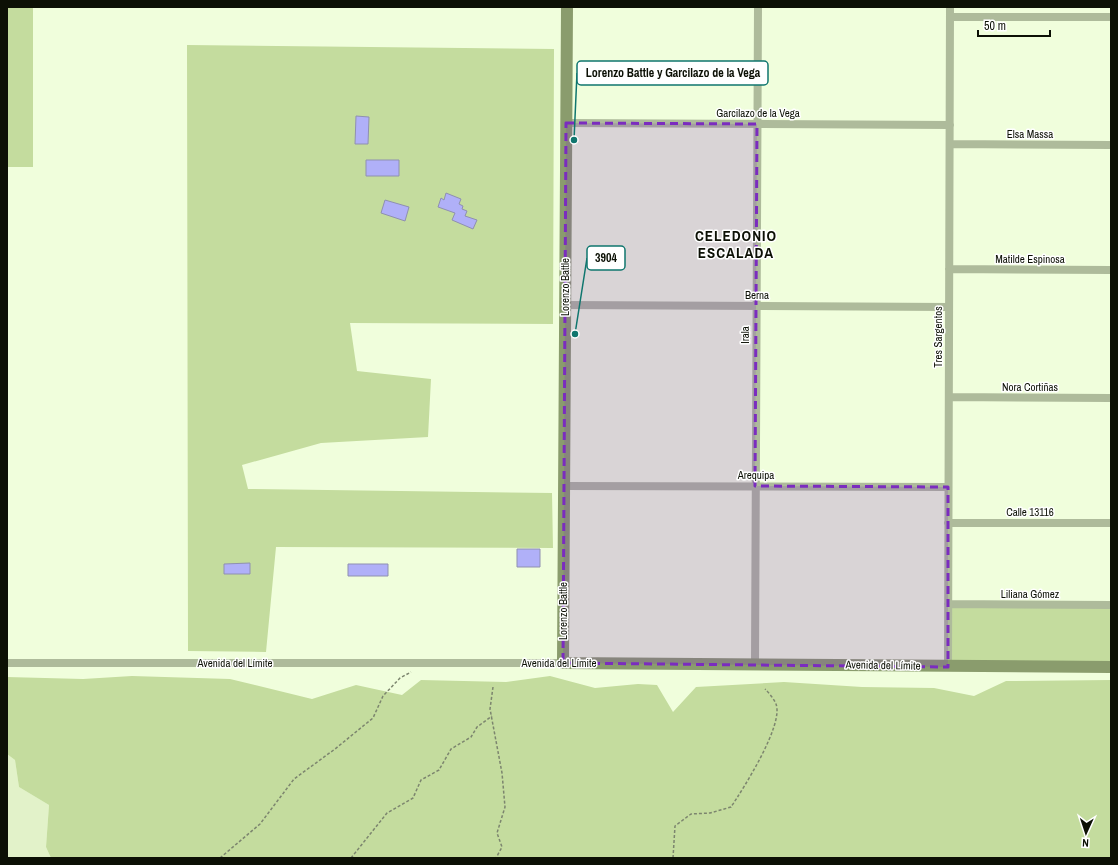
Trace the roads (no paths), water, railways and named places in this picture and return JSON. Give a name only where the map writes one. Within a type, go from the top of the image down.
[{"type":"street","name":"Lorenzo Battle","points":[[563,663],[567,7]]},
{"type":"street","name":"Irala","points":[[755,663],[758,7]]},
{"type":"street","name":"Tres Sargentos","points":[[948,667],[950,7]]},
{"type":"street","points":[[950,17],[1111,17]]},
{"type":"street","name":"Garcilazo de la Vega","points":[[566,123],[950,125]]},
{"type":"street","name":"Elsa Massa","points":[[950,144],[1111,145]]},
{"type":"street","name":"Matilde Espinosa","points":[[949,269],[1111,270]]},
{"type":"street","name":"Berna","points":[[565,305],[949,307]]},
{"type":"street","name":"Nora Cortiñas","points":[[949,397],[1111,398]]},
{"type":"street","name":"Arequipa","points":[[564,486],[948,487]]},
{"type":"street","name":"Calle 13116","points":[[948,523],[1111,523]]},
{"type":"street","name":"Liliana Gómez","points":[[948,604],[1111,605]]},
{"type":"street","name":"Avenida del Límite","points":[[7,663],[755,663],[948,667],[1111,667]]},
{"type":"place","name":"Lorenzo Battle y Garcilazo de la Vega","points":[[574,140]]},
{"type":"place","name":"3904","points":[[575,334]]},
{"type":"district","name":"CELEDONIO ESCALADA","points":[[736,244]]}]
